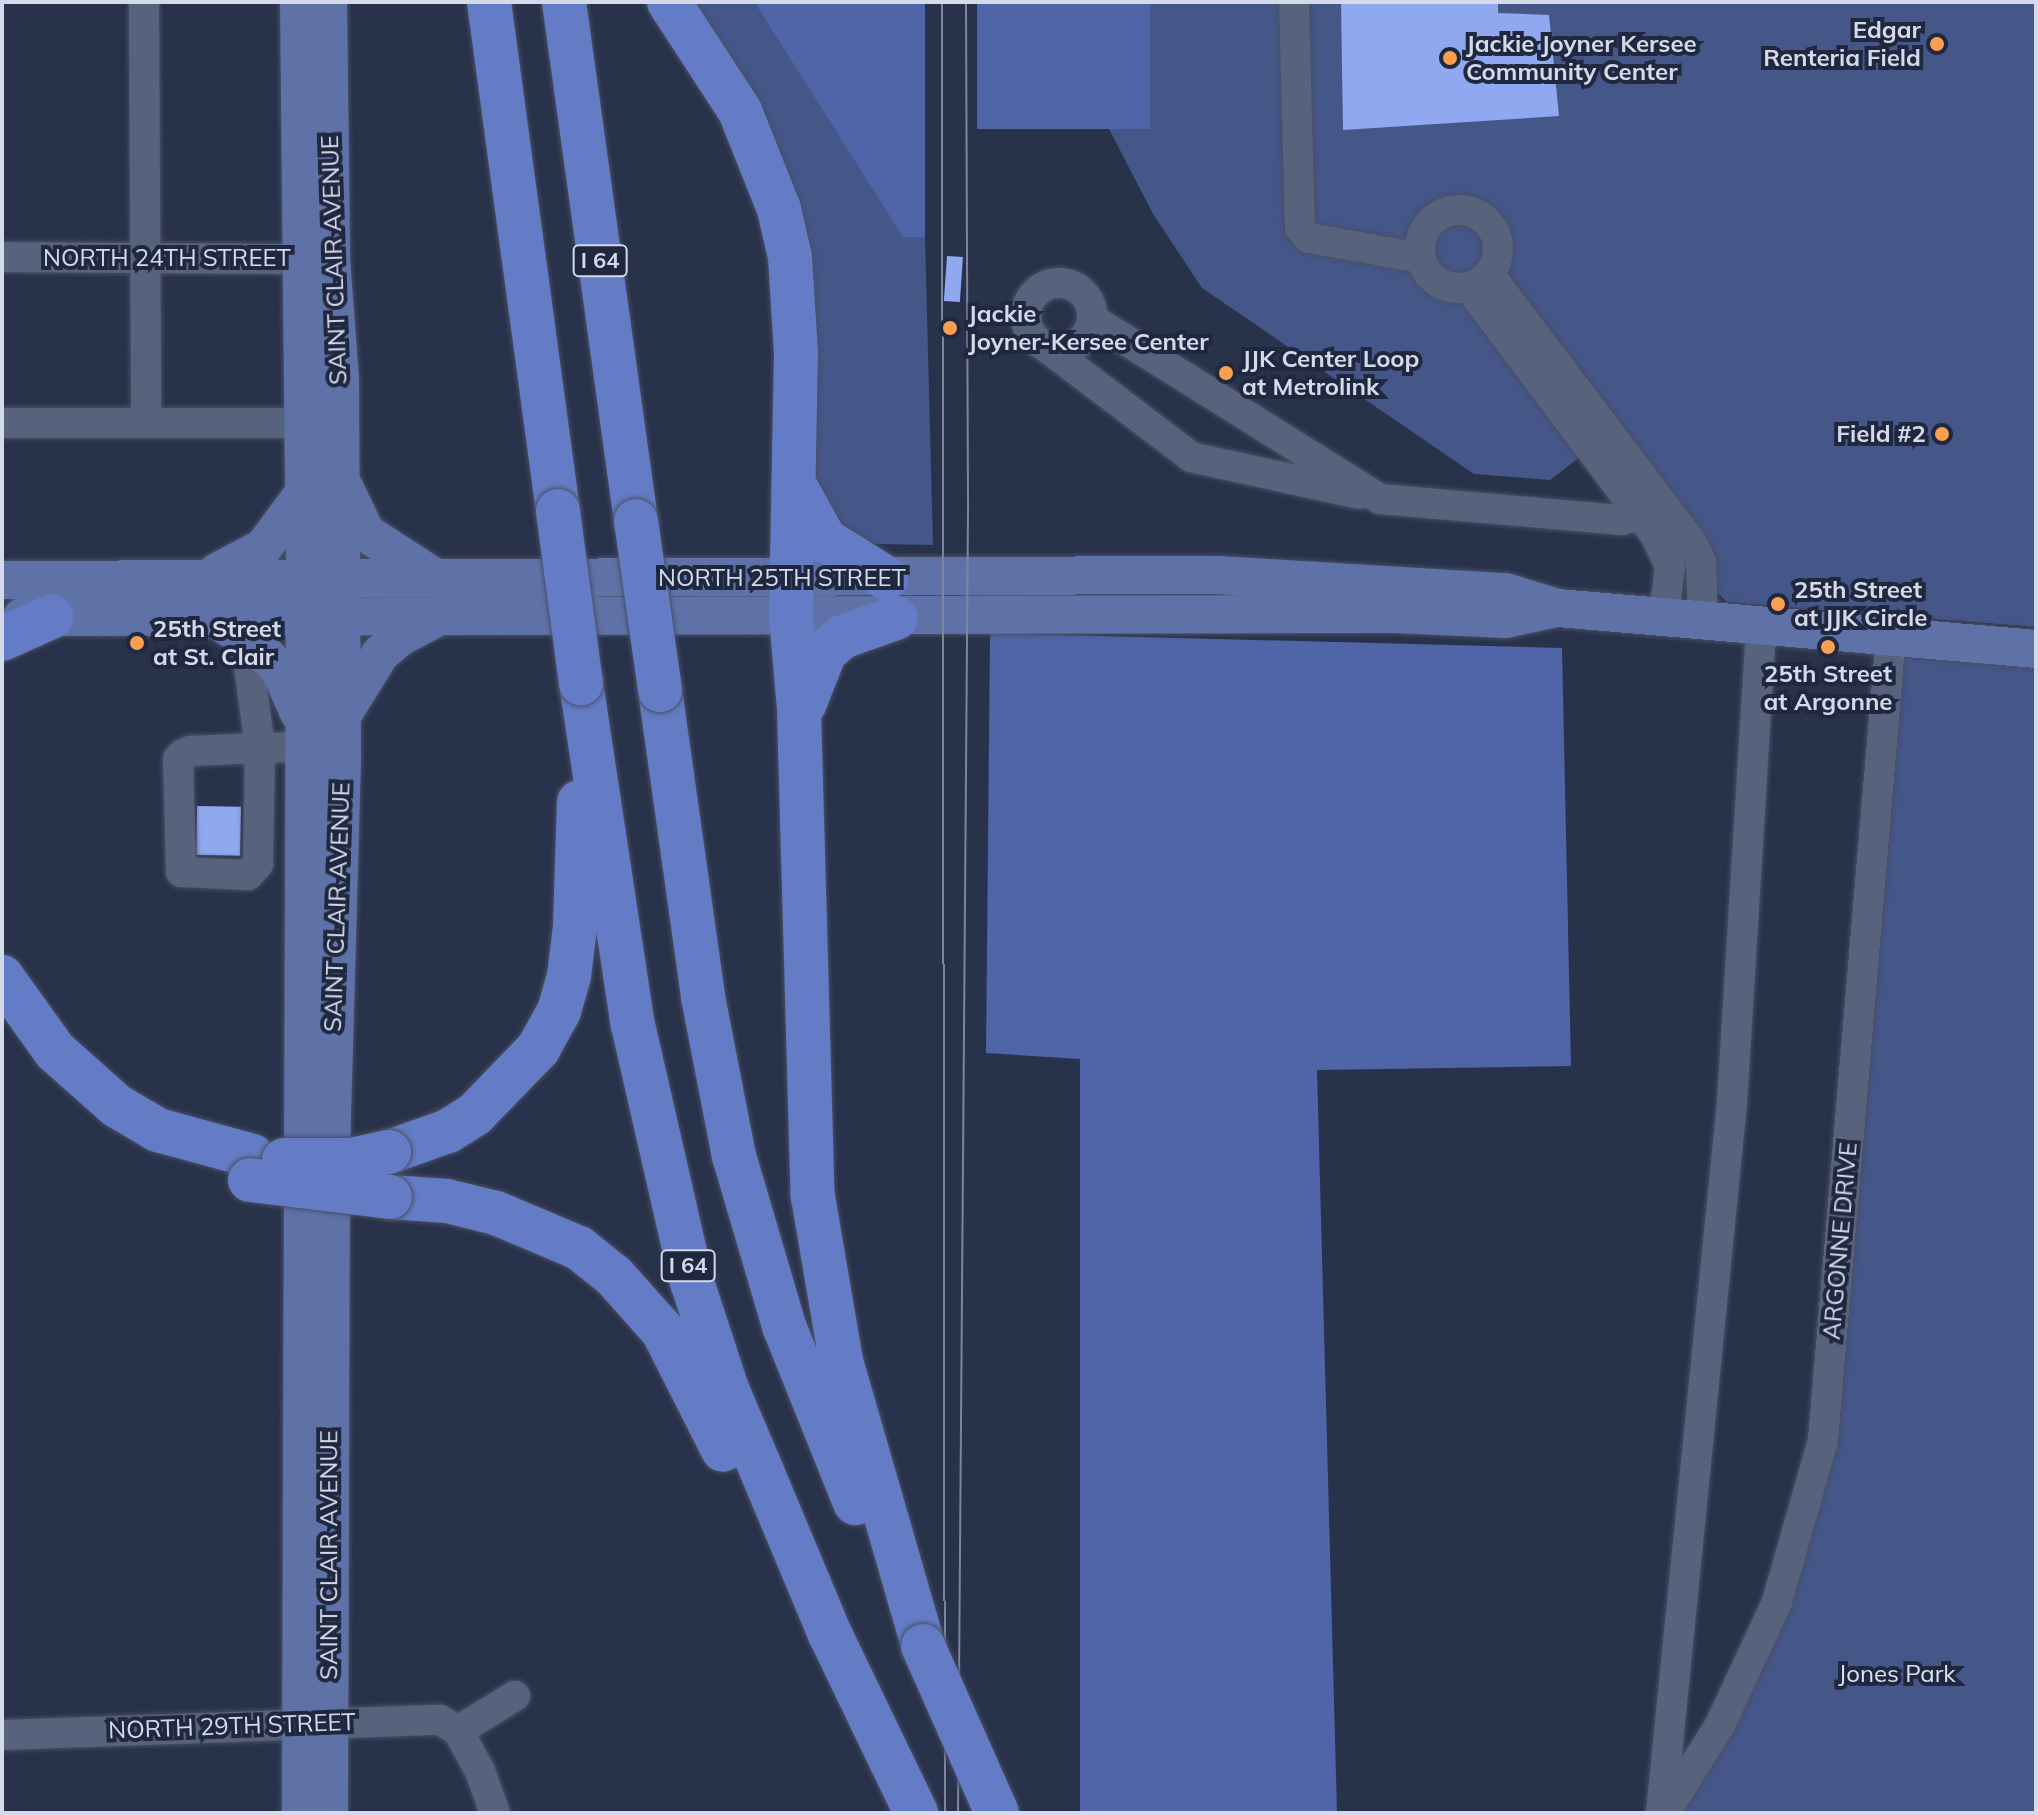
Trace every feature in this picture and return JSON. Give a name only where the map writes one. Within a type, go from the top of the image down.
[{"type":"highway","name":"I 64","points":[[489,2],[581,683],[633,1025],[673,1210],[727,1389],[830,1634],[916,1813]]},
{"type":"highway","name":"I 64","points":[[564,2],[703,997],[750,1215],[813,1404],[997,1813]]},
{"type":"highway","points":[[669,2],[740,111],[779,209],[795,303],[791,598],[799,727],[808,1131],[826,1292],[862,1447],[923,1646]]},
{"type":"highway","points":[[793,482],[825,540],[891,598],[825,652],[813,671],[799,727]]},
{"type":"highway","points":[[2,639],[51,617]]},
{"type":"highway","points":[[2,977],[55,1051],[117,1106],[158,1130],[251,1168],[351,1160],[389,1152],[448,1131],[475,1114],[538,1049],[559,1011],[575,927],[581,683]]},
{"type":"highway","points":[[2,1025],[46,1075],[98,1119],[177,1162],[251,1168],[390,1197],[447,1201],[496,1213],[579,1248],[614,1276],[663,1331],[711,1424],[780,1580],[830,1634]]},
{"type":"main road","name":"SAINT CLAIR AVENUE","points":[[299,2],[315,259],[340,475],[322,577],[303,618],[315,1722],[329,1813]]},
{"type":"main road","name":"SAINT CLAIR AVENUE","points":[[301,1813],[315,1722],[342,717],[341,617],[322,577],[304,493],[303,423],[328,2]]},
{"type":"main road","points":[[340,475],[366,533],[440,598],[380,654],[359,681],[342,717]]},
{"type":"main road","points":[[201,578],[256,554],[304,493]]},
{"type":"main road","name":"NORTH 25TH STREET","points":[[2,580],[322,577],[440,598],[891,598],[1506,619],[1558,608],[1703,618],[2036,649]]},
{"type":"main road","name":"NORTH 25TH STREET","points":[[2,617],[341,617],[440,598]]},
{"type":"main road","points":[[212,617],[245,638],[279,668],[303,736]]},
{"type":"street","points":[[144,2],[148,258],[146,423]]},
{"type":"street","points":[[1294,2],[1300,228],[1309,238],[1421,258]]},
{"type":"street","points":[[1458,209],[1477,213],[1496,234],[1499,252],[1480,281],[1445,286],[1431,277],[1421,258],[1424,231],[1434,218],[1458,209]]},
{"type":"street","name":"NORTH 24TH STREET","points":[[2,257],[315,259]]},
{"type":"street","points":[[1480,281],[1654,512],[1701,561],[1703,618]]},
{"type":"street","points":[[1041,343],[1070,348],[1089,330],[1091,306],[1077,288],[1060,283],[1036,293],[1026,315],[1041,343],[1191,457],[1380,499],[1622,520],[1654,512]]},
{"type":"street","points":[[1092,319],[1380,499]]},
{"type":"street","points":[[2,423],[303,423]]},
{"type":"street","points":[[1654,512],[1670,566],[1664,615]]},
{"type":"street","name":"ARGONNE DRIVE","points":[[1663,1813],[1732,1103],[1761,624]]},
{"type":"street","name":"ARGONNE DRIVE","points":[[1663,1813],[1720,1725],[1777,1602],[1823,1440],[1891,636]]},
{"type":"street","points":[[245,638],[260,748],[255,871],[189,876],[181,872],[178,759],[190,751],[260,748],[303,736]]},
{"type":"street","points":[[259,798],[303,797]]},
{"type":"street","points":[[495,1813],[480,1771],[458,1731],[515,1696]]},
{"type":"street","name":"NORTH 29TH STREET","points":[[2,1735],[440,1720],[458,1731]]},
{"type":"green space","points":[[689,2],[754,2],[903,236],[925,237],[933,545],[876,544],[835,531],[807,485],[812,316]]},
{"type":"green space","points":[[1105,2],[2036,2],[2036,627],[1727,602],[1580,457],[1550,480],[1474,474],[1202,288],[1153,214],[1105,121]]},
{"type":"green space","name":"Jones Park","points":[[1891,636],[2036,656],[2036,1813],[1665,1813],[1720,1725],[1823,1440]]},
{"type":"shaded area","points":[[754,2],[925,2],[925,237],[903,237]]},
{"type":"shaded area","points":[[977,2],[1150,2],[1150,129],[977,129]]},
{"type":"shaded area","points":[[990,633],[1562,648],[1571,1066],[1317,1070],[1337,1813],[1080,1813],[1080,1059],[986,1053]]},
{"type":"building","points":[[1341,2],[1498,2],[1498,13],[1549,15],[1559,116],[1343,130]]},
{"type":"building","points":[[947,256],[963,257],[960,302],[944,301]]},
{"type":"building","points":[[197,806],[241,807],[240,856],[196,855]]},
{"type":"tram line","points":[[942,2],[945,1813]]},
{"type":"tram line","points":[[958,1813],[968,502],[966,2]]},
{"type":"place","name":"Edgar Renteria Field","points":[[1937,44]]},
{"type":"place","name":"Jackie Joyner Kersee Community Center","points":[[1450,58]]},
{"type":"place","name":"Jackie Joyner-Kersee Center","points":[[950,328]]},
{"type":"place","name":"JJK Center Loop at Metrolink","points":[[1226,373]]},
{"type":"place","name":"Field #2","points":[[1942,434]]},
{"type":"place","name":"25th Street at JJK Circle","points":[[1778,604]]},
{"type":"place","name":"25th Street at St. Clair","points":[[137,643]]},
{"type":"place","name":"25th Street at Argonne","points":[[1828,647]]}]
